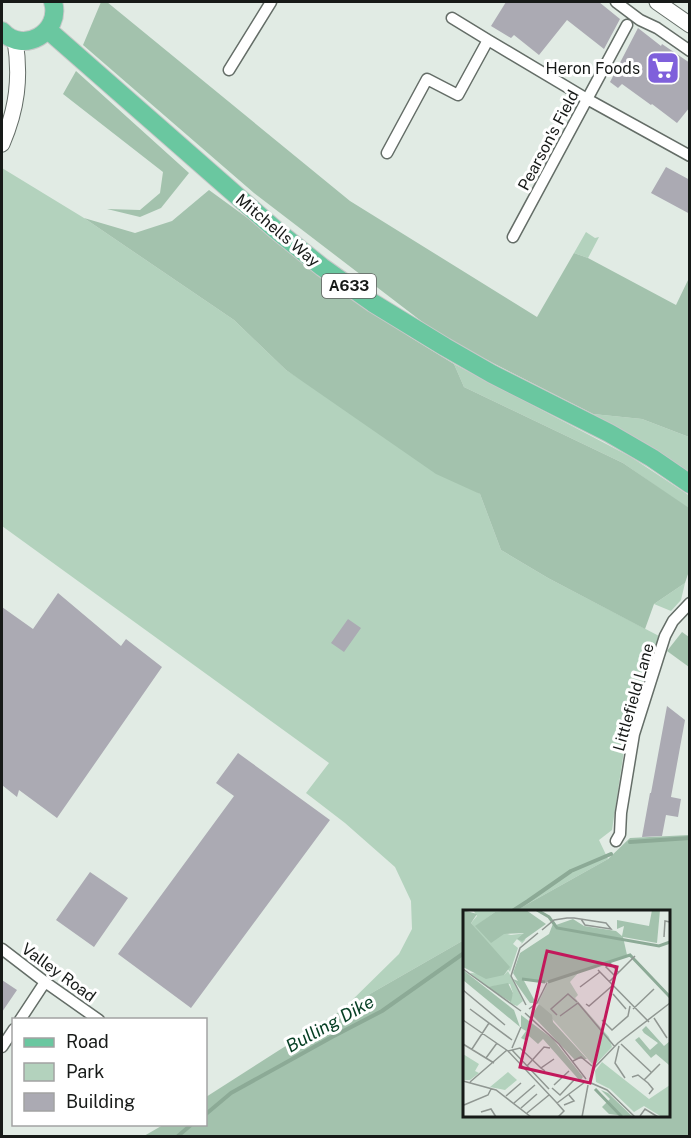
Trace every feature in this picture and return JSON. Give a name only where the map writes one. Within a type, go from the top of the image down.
[{"type":"main road","points":[[8,35],[24,41],[41,36],[52,23],[53,2]]},
{"type":"main road","points":[[657,2],[690,25]]},
{"type":"main road","name":"Mitchells Way","points":[[48,30],[276,230],[322,267],[373,303],[445,347],[492,374],[609,433],[690,484]]},
{"type":"main road","points":[[2,144],[16,101],[17,54],[8,35]]},
{"type":"street","points":[[229,70],[271,2]]},
{"type":"street","points":[[616,2],[690,51]]},
{"type":"street","points":[[452,18],[587,99],[690,156]]},
{"type":"street","name":"Pearson's Field","points":[[513,237],[627,25]]},
{"type":"street","points":[[387,153],[427,79],[458,95],[488,40]]},
{"type":"street","name":"Littlefield Lane","points":[[616,841],[620,834],[621,813],[634,734],[665,636],[673,621],[690,603]]},
{"type":"street","name":"Valley Road","points":[[2,949],[96,1018]]},
{"type":"street","points":[[21,1018],[45,982]]},
{"type":"street","points":[[2,1047],[12,1032]]},
{"type":"green space","points":[[101,2],[107,2],[350,201],[537,317],[574,253],[588,258],[676,305],[689,278],[689,437],[642,419],[593,414],[442,337],[254,193],[83,45]]},
{"type":"green space","points":[[76,71],[189,173],[161,208],[140,217],[107,209],[140,210],[160,193],[163,172],[63,94]]},
{"type":"green space","points":[[2,168],[84,218],[234,320],[286,370],[480,494],[501,550],[548,578],[659,636],[628,724],[612,830],[599,840],[608,859],[517,910],[463,910],[463,941],[342,1010],[399,954],[412,929],[411,901],[395,867],[345,823],[306,793],[329,763],[2,526]]},
{"type":"green space","points":[[209,190],[410,337],[454,364],[464,387],[623,463],[689,508],[689,571],[685,583],[654,604],[645,629],[548,578],[501,550],[480,494],[436,474],[286,370],[234,320],[84,218],[135,233],[172,221]]},
{"type":"green space","points":[[586,232],[595,238],[599,237],[588,258],[574,253]]},
{"type":"green space","points":[[454,364],[631,457],[687,494],[689,509],[623,463],[464,387]]},
{"type":"green space","points":[[593,414],[642,419],[689,437],[689,472],[658,451]]},
{"type":"green space","points":[[685,583],[681,600],[671,611],[654,604]]},
{"type":"green space","points":[[682,632],[689,637],[689,667],[667,651]]},
{"type":"green space","points":[[689,835],[689,1136],[144,1136],[161,1126],[207,1126],[207,1096],[342,1010],[463,941],[463,1117],[670,1117],[670,910],[517,910],[608,859],[630,838]]},
{"type":"building","points":[[506,2],[599,2],[620,19],[604,49],[567,20],[539,55],[514,35],[511,38],[491,26]]},
{"type":"building","points":[[638,28],[661,46],[662,44],[690,63],[690,107],[677,123],[622,84],[618,88],[610,82]]},
{"type":"building","points":[[666,167],[690,180],[690,214],[651,193]]},
{"type":"building","points":[[58,593],[121,646],[126,639],[162,667],[57,818],[19,790],[17,797],[2,785],[2,607],[33,629]]},
{"type":"building","points":[[348,619],[361,628],[344,652],[331,643]]},
{"type":"building","points":[[667,706],[685,720],[671,797],[681,799],[678,817],[666,815],[662,836],[642,837],[651,793]]},
{"type":"building","points":[[238,753],[330,820],[191,1008],[118,954],[234,796],[216,783]]},
{"type":"building","points":[[90,872],[128,898],[94,947],[56,920]]},
{"type":"building","points":[[2,980],[17,990],[2,1012]]},
{"type":"waterway","name":"Bulling Dike","points":[[630,842],[690,838]]},
{"type":"waterway","name":"Bulling Dike","points":[[514,910],[571,871],[611,854]]},
{"type":"waterway","name":"Bulling Dike","points":[[207,1113],[231,1093],[382,1011],[463,954]]},
{"type":"waterway","name":"Bulling Dike","points":[[178,1136],[190,1126]]},
{"type":"place","name":"Heron Foods","points":[[663,68]]}]
